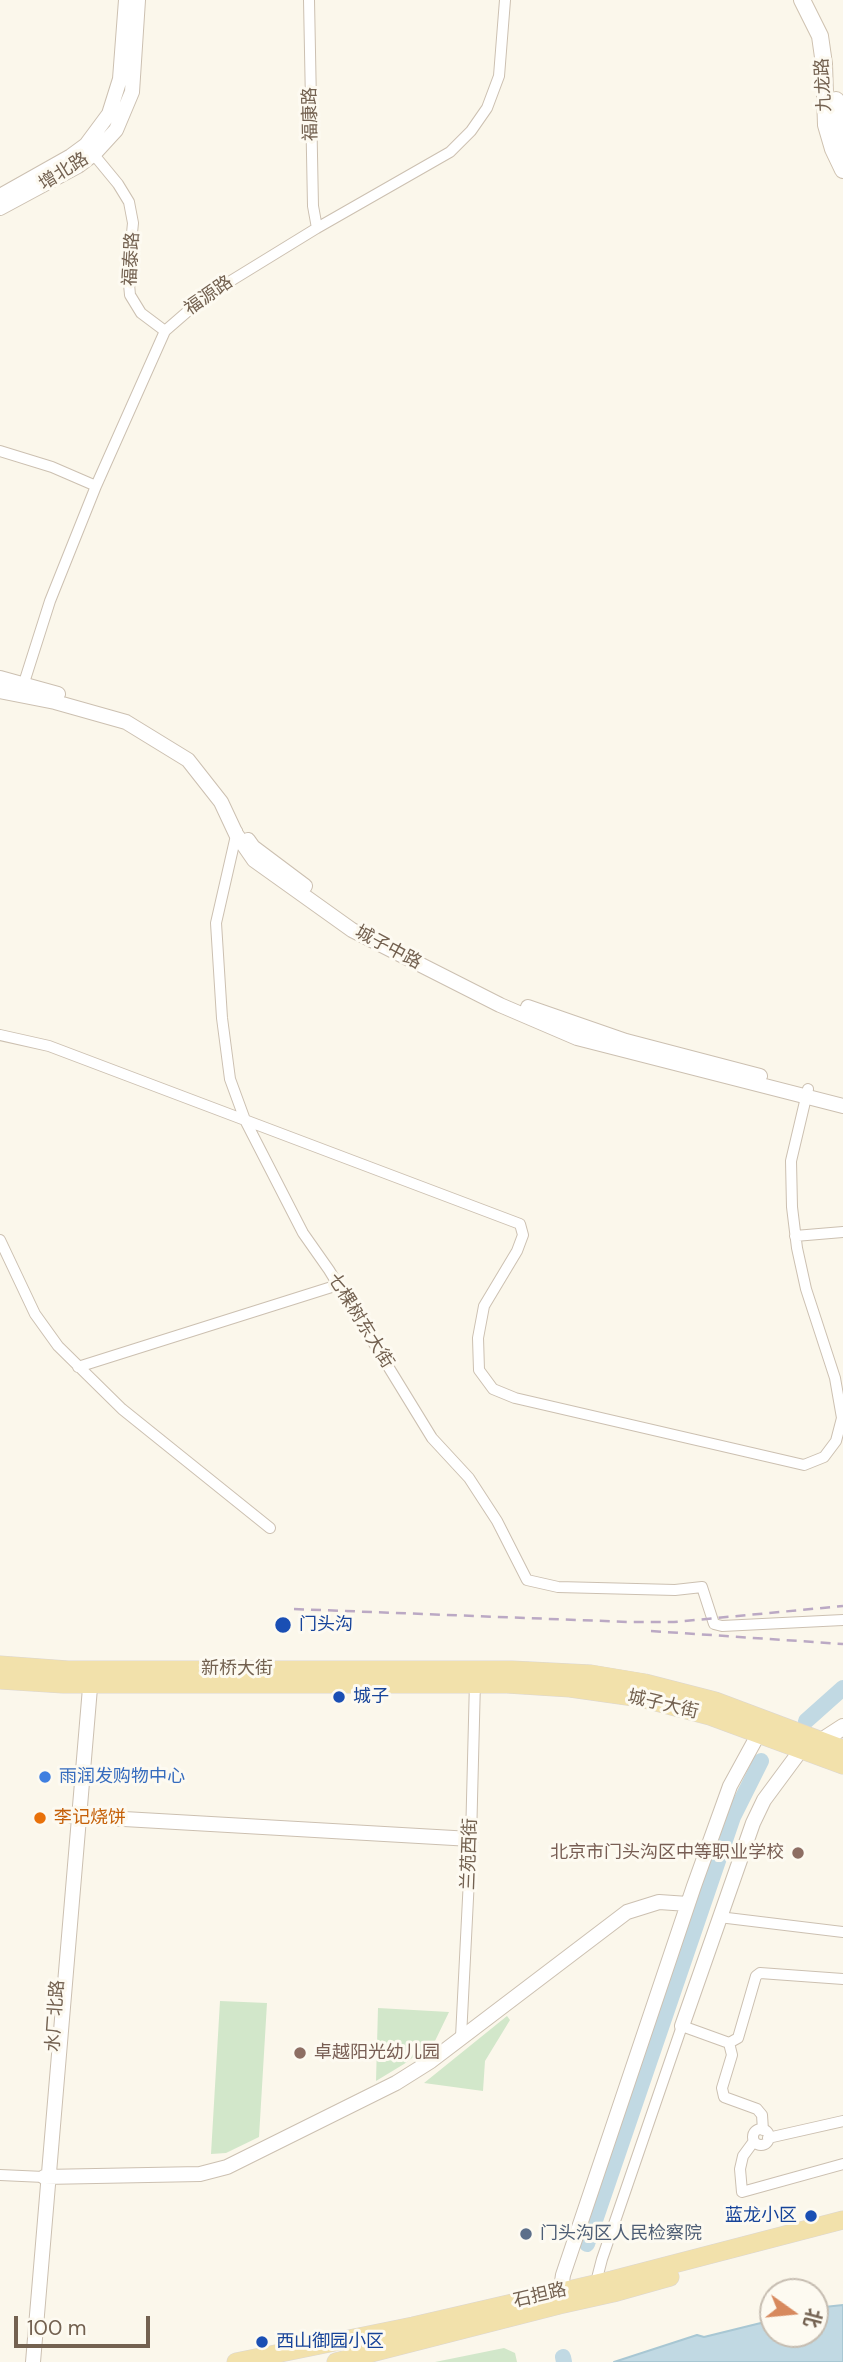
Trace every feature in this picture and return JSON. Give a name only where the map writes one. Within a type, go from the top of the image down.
[{"type":"main road","name":"九龙路","points":[[802,0],[820,36],[824,64],[826,125],[843,170]]},
{"type":"main road","name":"九龙路","points":[[815,0],[826,23],[834,56],[836,117],[843,146]]},
{"type":"main road","name":"新桥大街","points":[[0,1665],[86,1676]]},
{"type":"main road","name":"城子大街","points":[[475,1677],[512,1670],[591,1674],[645,1683],[715,1701],[843,1749]]},
{"type":"main road","name":"新桥大街","points":[[0,1681],[86,1676],[475,1677]]},
{"type":"main road","name":"城子大街","points":[[475,1677],[641,1698],[710,1716],[843,1765]]},
{"type":"main road","points":[[823,1740],[843,1727]]},
{"type":"main road","name":"石担路","points":[[594,2291],[843,2220]]},
{"type":"main road","name":"石担路","points":[[236,2362],[594,2291],[843,2231]]},
{"type":"main road","name":"石担路","points":[[336,2362],[559,2298]]},
{"type":"street","name":"增北路","points":[[0,208],[78,166],[90,149],[109,114],[120,79],[126,0]]},
{"type":"street","name":"增北路","points":[[0,196],[71,156],[90,149],[116,130],[132,92],[138,0]]},
{"type":"street","name":"福康路","points":[[309,0],[313,206],[317,228]]},
{"type":"street","name":"福源路","points":[[22,689],[50,601],[96,486],[165,331],[203,298],[317,228],[450,152],[471,131],[486,108],[499,76],[505,0]]},
{"type":"street","name":"福泰路","points":[[90,149],[129,202],[133,223],[128,273],[130,295],[141,313],[165,331]]},
{"type":"street","points":[[0,451],[52,467],[96,486]]},
{"type":"street","name":"城子中路","points":[[0,678],[22,689],[126,716],[164,735],[202,763],[224,792],[237,830],[253,847],[318,897],[364,927],[518,1003],[626,1041],[807,1093],[843,1106]]},
{"type":"street","name":"城子中路","points":[[0,691],[22,689]]},
{"type":"street","name":"七棵树东大街","points":[[237,830],[216,923],[222,1018],[230,1079],[245,1120],[303,1233],[432,1438],[469,1478],[497,1521],[527,1580],[558,1587],[675,1590],[702,1587],[714,1624],[722,1626],[843,1620]]},
{"type":"street","points":[[0,1035],[49,1046],[520,1224],[523,1235],[517,1251],[484,1306],[478,1338],[479,1370],[492,1389],[515,1398],[804,1465],[824,1457],[836,1441],[842,1418],[840,1392],[806,1289],[795,1236],[791,1161],[807,1093]]},
{"type":"street","name":"城子中路","points":[[807,1093],[843,1097]]},
{"type":"street","points":[[795,1236],[843,1232]]},
{"type":"street","points":[[0,1240],[35,1314],[58,1346],[122,1409],[270,1528]]},
{"type":"street","points":[[78,1367],[338,1285]]},
{"type":"street","name":"水厂北路","points":[[24,2362],[47,2177],[86,1676]]},
{"type":"street","name":"兰苑西街","points":[[461,2037],[471,1839],[475,1677]]},
{"type":"street","points":[[559,2298],[688,1903],[730,1786],[759,1733]]},
{"type":"street","points":[[594,2291],[602,2259],[753,1823],[764,1800],[801,1750]]},
{"type":"street","points":[[75,1816],[471,1839]]},
{"type":"street","points":[[0,2175],[47,2177],[200,2174],[227,2167],[396,2082],[431,2061],[627,1912],[659,1902],[688,1903]]},
{"type":"street","points":[[719,1917],[843,1932]]},
{"type":"street","points":[[682,2026],[729,2043],[738,2038],[756,1976],[760,1973],[843,1979]]},
{"type":"street","points":[[729,2043],[732,2055],[722,2088],[724,2097],[757,2109],[762,2115],[766,2134],[761,2144],[754,2141],[743,2156],[740,2169],[743,2192],[843,2165]]},
{"type":"street","points":[[766,2134],[843,2121]]},
{"type":"street","points":[[33,2362],[47,2177]]},
{"type":"green space","points":[[220,2001],[267,2003],[259,2137],[226,2153],[211,2154]]},
{"type":"green space","points":[[378,2008],[449,2012],[435,2041],[376,2081]]},
{"type":"green space","points":[[507,2016],[510,2020],[485,2061],[483,2091],[424,2083]]},
{"type":"green space","points":[[504,2348],[515,2353],[517,2362],[435,2362]]},
{"type":"water","points":[[843,2305],[843,2362],[614,2362],[697,2335],[704,2337],[759,2323],[759,2348],[829,2348],[829,2306]]},
{"type":"waterway","points":[[806,1721],[843,1688]]},
{"type":"waterway","points":[[587,2244],[733,1817],[761,1761]]},
{"type":"waterway","points":[[563,2357],[564,2362]]},
{"type":"railway","points":[[294,1609],[674,1622],[843,1606]]},
{"type":"railway","points":[[651,1631],[843,1644]]},
{"type":"place","name":"门头沟","points":[[283,1625]]},
{"type":"place","name":"城子","points":[[339,1697]]},
{"type":"place","name":"雨润发购物中心","points":[[45,1777]]},
{"type":"place","name":"李记烧饼","points":[[40,1818]]},
{"type":"place","name":"北京市门头沟区中等职业学校","points":[[798,1853]]},
{"type":"place","name":"卓越阳光幼儿园","points":[[300,2053]]},
{"type":"place","name":"蓝龙小区","points":[[811,2216]]},
{"type":"place","name":"门头沟区人民检察院","points":[[526,2234]]},
{"type":"place","name":"西山御园小区","points":[[262,2342]]}]
